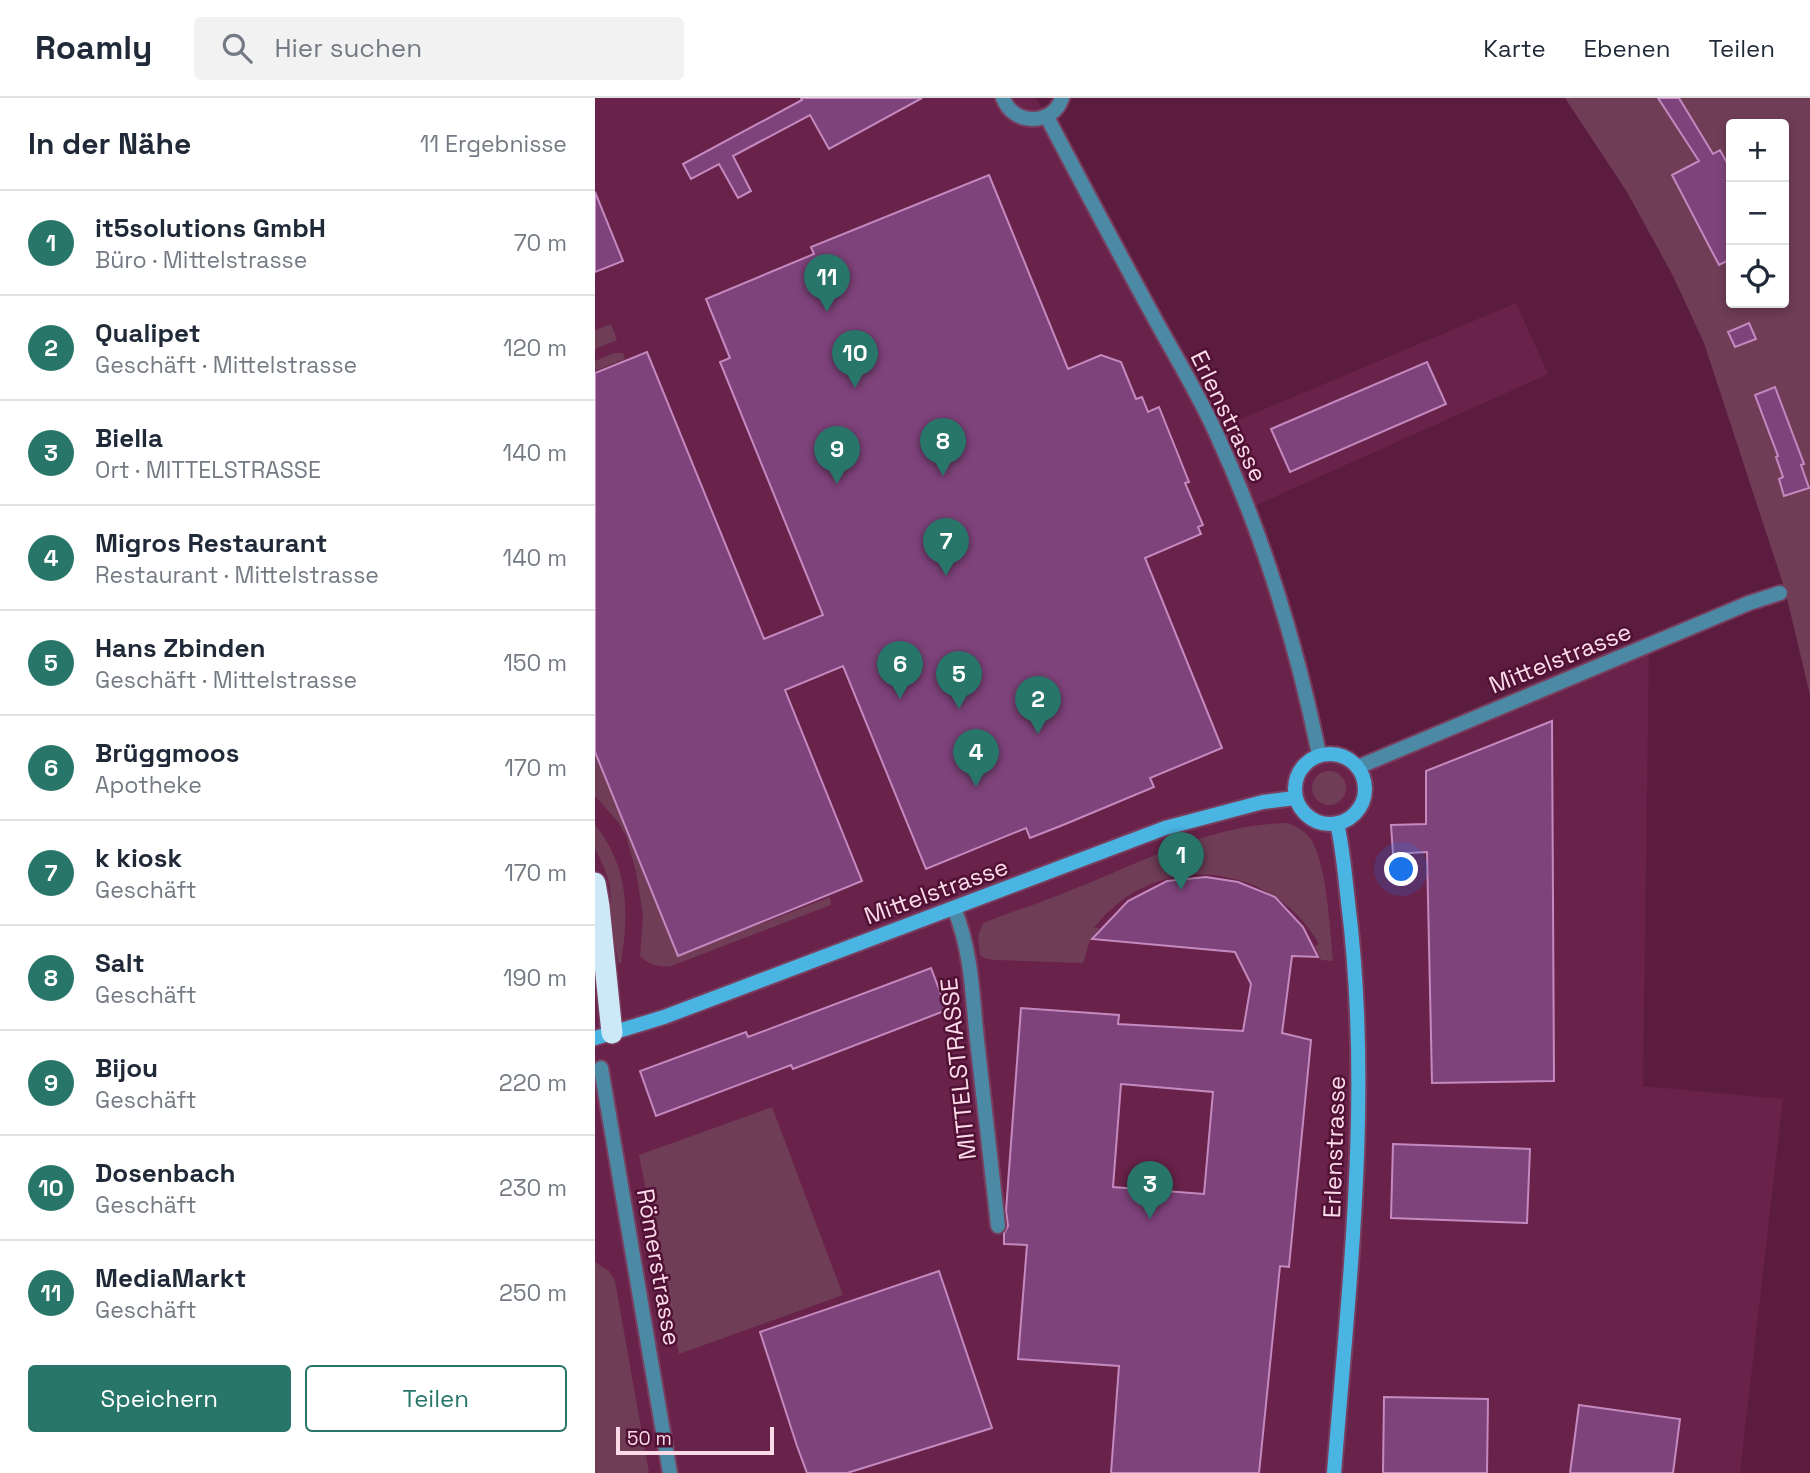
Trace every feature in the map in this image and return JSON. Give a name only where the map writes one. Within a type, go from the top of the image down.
[{"type":"highway","points":[[595,883],[601,927],[603,1035]]},
{"type":"main road","points":[[1333,753],[1343,755],[1358,767],[1365,789],[1363,801],[1348,819],[1328,824],[1311,819],[1304,813],[1295,798],[1294,789],[1304,764],[1319,754],[1333,753]]},
{"type":"main road","name":"Mittelstrasse","points":[[603,1035],[664,1017],[1165,828],[1251,805],[1295,798]]},
{"type":"main road","name":"Erlenstrasse","points":[[1334,1473],[1353,1238],[1359,1086],[1352,931],[1337,823]]},
{"type":"street","points":[[1003,98],[1011,111],[1028,120],[1047,117],[1055,111],[1062,98]]},
{"type":"street","name":"Erlenstrasse","points":[[1047,117],[1218,439],[1248,509],[1276,587],[1301,673],[1319,754]]},
{"type":"street","name":"Mittelstrasse","points":[[1358,767],[1749,603],[1780,593]]},
{"type":"street","name":"MITTELSTRASSE","points":[[954,908],[963,930],[971,970],[998,1226]]},
{"type":"street","name":"Römerstrasse","points":[[601,1068],[670,1473]]},
{"type":"shaded area","points":[[595,98],[1036,98],[1215,430],[1516,303],[1548,374],[1248,509],[1320,754],[1333,753],[1343,756],[1358,767],[1649,647],[1643,1086],[1783,1099],[1740,1473],[595,1473]]},
{"type":"shaded area","points":[[1565,98],[1810,98],[1810,695],[1785,590],[1704,343],[1673,276],[1627,192]]},
{"type":"shaded area","points":[[611,324],[617,340],[595,349],[595,330]]},
{"type":"shaded area","points":[[614,353],[623,353],[625,359],[595,371],[595,361]]},
{"type":"shaded area","points":[[595,752],[678,956],[830,897],[831,905],[671,966],[659,966],[646,961],[640,956],[643,916],[636,871],[626,836],[618,822],[595,796]]},
{"type":"shaded area","points":[[1329,771],[1341,776],[1346,788],[1341,800],[1329,805],[1317,800],[1312,788],[1317,776]]},
{"type":"shaded area","points":[[1288,823],[1306,833],[1316,849],[1327,897],[1333,961],[1321,960],[1315,946],[1319,944],[1298,916],[1272,895],[1243,881],[1211,875],[1179,876],[1148,885],[1119,903],[1094,928],[1100,928],[1090,940],[1083,963],[996,960],[980,955],[978,936],[983,923],[1183,844],[1235,829]]},
{"type":"shaded area","points":[[595,825],[615,857],[624,891],[625,926],[619,964],[612,934],[610,886],[595,848]]},
{"type":"shaded area","points":[[772,1107],[843,1295],[679,1354],[639,1155]]},
{"type":"shaded area","points":[[595,1262],[609,1271],[615,1281],[649,1473],[595,1473]]},
{"type":"building","points":[[801,98],[922,98],[829,149],[810,115],[733,156],[751,191],[738,198],[719,164],[691,179],[683,164],[802,100]]},
{"type":"building","points":[[1658,98],[1679,98],[1713,154],[1720,150],[1726,161],[1726,262],[1719,265],[1672,175],[1699,161]]},
{"type":"building","points":[[989,175],[1068,369],[1101,355],[1121,362],[1136,399],[1142,397],[1148,412],[1159,407],[1189,482],[1185,483],[1203,525],[1198,527],[1201,534],[1145,558],[1222,748],[1150,778],[1154,787],[1063,825],[1030,838],[1026,828],[926,869],[843,666],[785,690],[862,881],[678,956],[595,752],[595,373],[647,352],[764,639],[823,615],[720,362],[730,358],[706,299],[814,254],[811,247]]},
{"type":"building","points":[[595,192],[623,261],[595,272]]},
{"type":"building","points":[[1749,323],[1756,339],[1735,347],[1728,332]]},
{"type":"building","points":[[1427,362],[1446,404],[1290,472],[1271,429]]},
{"type":"building","points":[[1775,387],[1804,464],[1801,465],[1809,488],[1784,496],[1779,479],[1783,477],[1776,457],[1778,456],[1755,395]]},
{"type":"building","points":[[1552,721],[1554,1081],[1432,1083],[1427,852],[1393,854],[1391,825],[1426,824],[1426,771]]},
{"type":"building","points":[[1206,877],[1238,882],[1275,897],[1303,927],[1318,957],[1292,956],[1282,1033],[1311,1040],[1289,1267],[1280,1266],[1259,1473],[1111,1473],[1119,1366],[1018,1359],[1027,1245],[1004,1244],[1004,1233],[1008,1226],[1006,1211],[1021,1008],[1119,1015],[1118,1024],[1243,1031],[1251,984],[1235,952],[1092,939],[1128,901],[1167,881]],"holes":[[[1121,1084],[1213,1092],[1204,1194],[1113,1187]]]},
{"type":"building","points":[[931,968],[947,1010],[793,1069],[791,1065],[656,1116],[640,1071],[746,1032],[748,1037]]},
{"type":"building","points":[[1393,1144],[1530,1149],[1527,1223],[1391,1218]]},
{"type":"building","points":[[939,1271],[992,1428],[847,1473],[807,1473],[760,1332]]},
{"type":"building","points":[[1384,1397],[1488,1399],[1487,1473],[1383,1473]]},
{"type":"building","points":[[1579,1405],[1680,1419],[1673,1473],[1570,1473]]},
{"type":"place","name":"MediaMarkt","points":[[827,312]]},
{"type":"place","name":"Dosenbach","points":[[855,388]]},
{"type":"place","name":"Salt","points":[[943,476]]},
{"type":"place","name":"Bijou","points":[[837,484]]},
{"type":"place","name":"k kiosk","points":[[946,576]]},
{"type":"place","name":"Brüggmoos","points":[[900,699]]},
{"type":"place","name":"Hans Zbinden","points":[[959,709]]},
{"type":"place","name":"Qualipet","points":[[1038,734]]},
{"type":"place","name":"Migros Restaurant","points":[[976,787]]},
{"type":"place","name":"it5solutions GmbH","points":[[1181,890]]},
{"type":"place","name":"Biella","points":[[1150,1219]]}]
